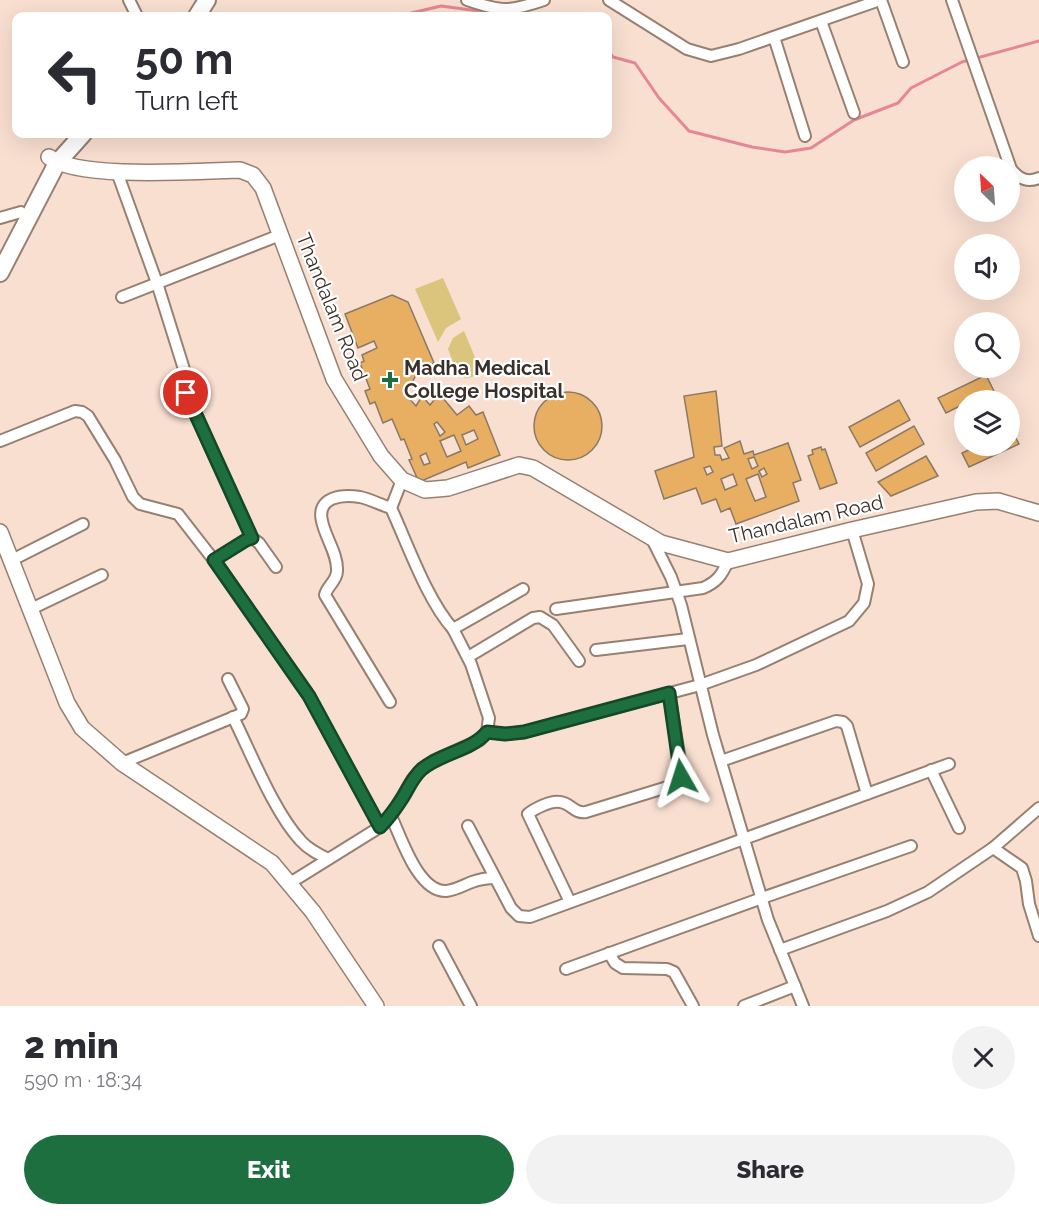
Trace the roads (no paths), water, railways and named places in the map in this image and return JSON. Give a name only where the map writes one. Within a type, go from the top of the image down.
[{"type":"main road","points":[[0,254],[21,212],[67,138]]},
{"type":"main road","points":[[0,273],[53,160],[78,138]]},
{"type":"street","points":[[467,0],[492,9],[516,10],[544,0]]},
{"type":"street","points":[[609,0],[687,49],[711,56],[739,49],[881,0],[903,62]]},
{"type":"street","points":[[952,0],[1011,170],[1018,177],[1028,181],[1039,178]]},
{"type":"street","points":[[822,21],[854,113]]},
{"type":"street","points":[[774,37],[806,136]]},
{"type":"street","name":"Thandalam Road","points":[[53,160],[99,172],[240,170],[253,175],[263,188],[334,379],[381,456],[402,480],[425,490],[448,488],[519,465],[533,468],[661,543],[728,561],[976,502],[998,501],[1039,513]]},
{"type":"street","points":[[117,172],[157,283],[188,382],[187,396],[252,538],[259,543],[276,567]]},
{"type":"street","points":[[0,218],[21,212]]},
{"type":"street","points":[[122,297],[280,235]]},
{"type":"street","points":[[0,441],[75,411],[88,416],[115,460],[133,497],[140,504],[178,514],[214,560],[309,696],[380,827]]},
{"type":"street","points":[[391,508],[402,480]]},
{"type":"street","points":[[290,883],[380,827],[391,816],[412,780],[420,771],[433,761],[480,740],[487,732],[489,718],[468,657],[431,596],[391,508],[361,497],[338,496],[325,501],[321,510],[322,521],[335,556],[337,571],[325,595],[390,702]]},
{"type":"street","points":[[8,565],[83,524]]},
{"type":"street","points":[[487,732],[505,734],[524,732],[700,685],[756,666],[849,621],[864,603],[868,584],[852,530]]},
{"type":"street","points":[[0,532],[8,565],[31,609],[67,703],[82,728],[122,763],[272,863],[313,912],[376,1006]]},
{"type":"street","points":[[651,537],[671,577],[676,593],[721,761],[768,920],[803,1006]]},
{"type":"street","points":[[214,560],[252,538]]},
{"type":"street","points":[[556,609],[703,588],[715,583],[722,575],[728,561]]},
{"type":"street","points":[[31,609],[102,575]]},
{"type":"street","points":[[453,629],[523,589]]},
{"type":"street","points":[[468,657],[533,618],[540,617],[553,625],[579,661]]},
{"type":"street","points":[[596,650],[688,639]]},
{"type":"street","points":[[122,763],[241,714],[243,709],[228,679]]},
{"type":"street","points":[[570,902],[528,814],[561,801],[577,812],[586,812],[679,781],[682,773],[669,693]]},
{"type":"street","points":[[233,717],[283,815],[300,840],[328,860]]},
{"type":"street","points":[[721,761],[836,722],[843,722],[847,726],[867,794]]},
{"type":"street","points":[[468,826],[511,908],[519,916],[530,917],[949,764]]},
{"type":"street","points":[[931,770],[959,828]]},
{"type":"street","points":[[780,950],[907,903],[928,892],[993,848],[1039,808]]},
{"type":"street","points":[[391,816],[411,860],[422,879],[433,889],[454,890],[473,882],[495,878]]},
{"type":"street","points":[[566,969],[911,846]]},
{"type":"street","points":[[993,848],[1022,868],[1029,904],[1039,936]]},
{"type":"street","points":[[439,946],[471,1006]]},
{"type":"street","points":[[609,954],[615,963],[623,968],[667,969],[674,972],[693,1006]]},
{"type":"street","points":[[744,1006],[795,986]]},
{"type":"waterway","points":[[416,12],[441,6],[486,12]]},
{"type":"waterway","points":[[612,56],[635,63],[659,98],[689,131],[752,147],[785,152],[811,148],[854,120],[898,103],[911,88],[962,62],[1039,41]]},
{"type":"place","name":"Madha Medical College Hospital","points":[[390,380]]}]
